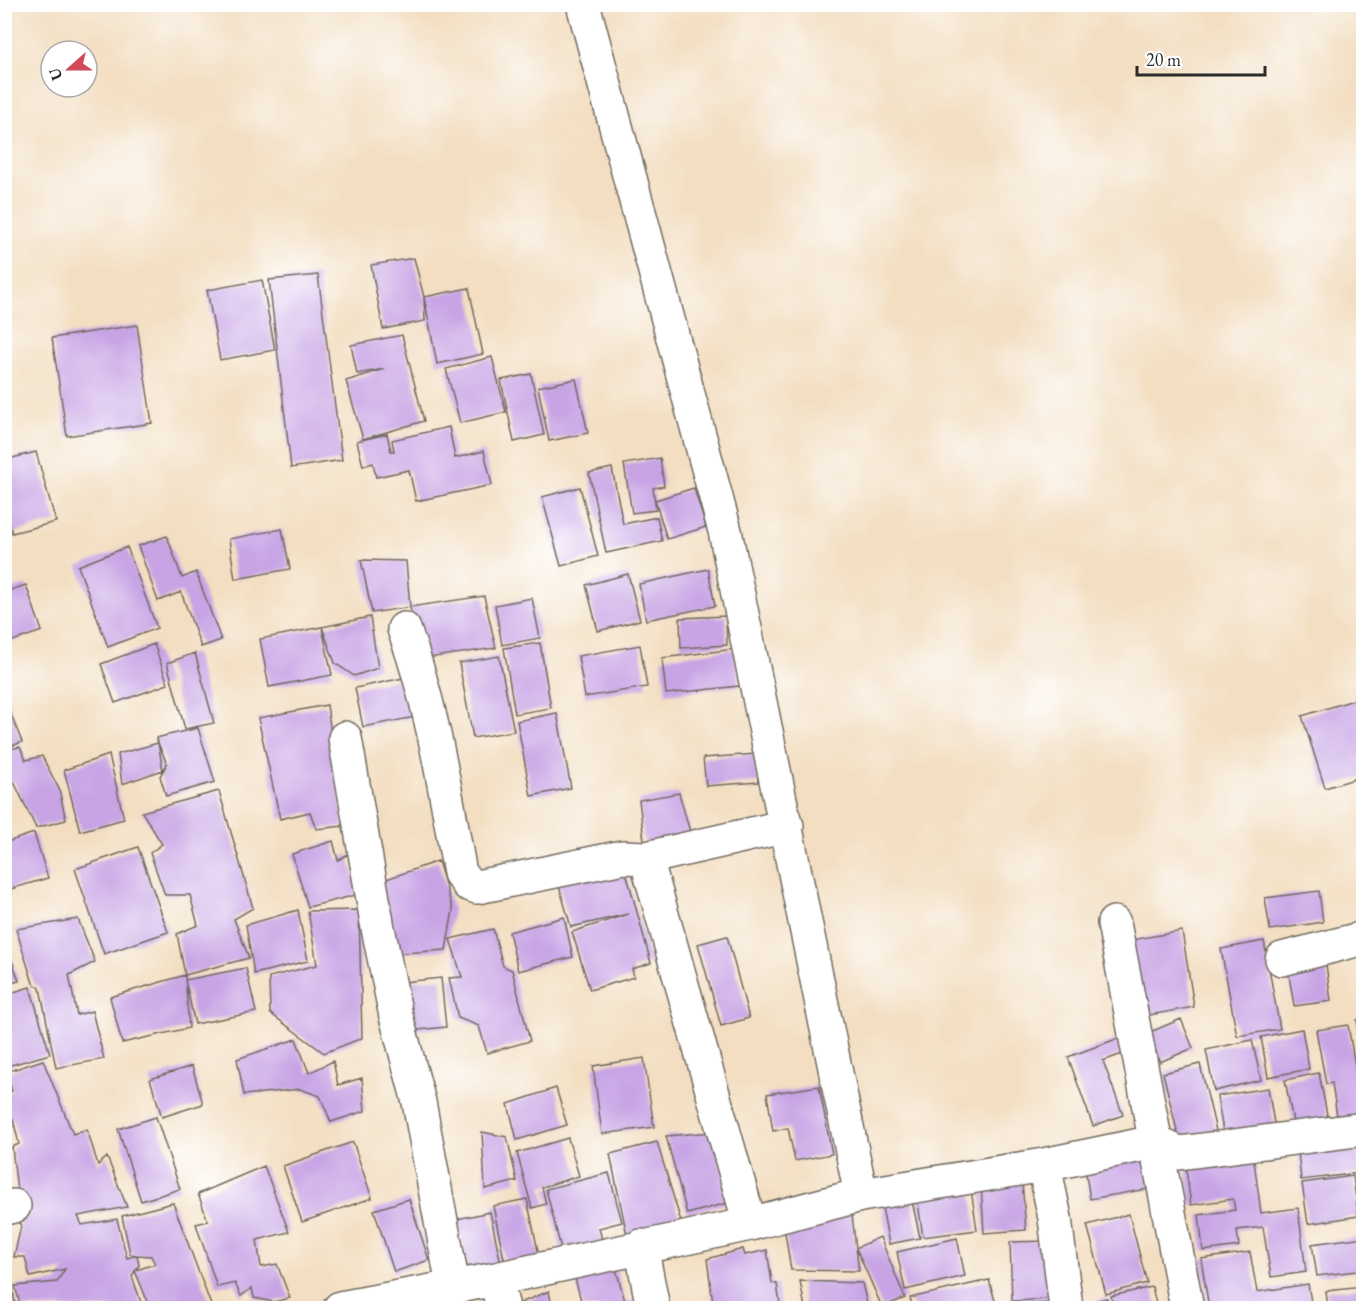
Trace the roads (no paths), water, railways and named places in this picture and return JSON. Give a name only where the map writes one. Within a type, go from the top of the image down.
[{"type":"street","points":[[583,4],[725,531],[788,826],[861,1195]]},
{"type":"street","points":[[404,629],[426,692],[460,873],[468,884],[477,887],[623,857],[646,858],[788,826]]},
{"type":"street","points":[[345,738],[378,928],[396,1016],[419,1102],[445,1297]]},
{"type":"street","points":[[646,858],[750,1224]]},
{"type":"street","points":[[1114,922],[1187,1308]]},
{"type":"street","points":[[1282,959],[1364,938]]},
{"type":"street","points":[[340,1308],[445,1297],[500,1294],[641,1246],[750,1224],[861,1195],[1044,1165],[1155,1142],[1179,1153],[1364,1130]]},
{"type":"street","points":[[1044,1165],[1055,1218],[1066,1308]]},
{"type":"street","points":[[641,1246],[653,1308]]}]
